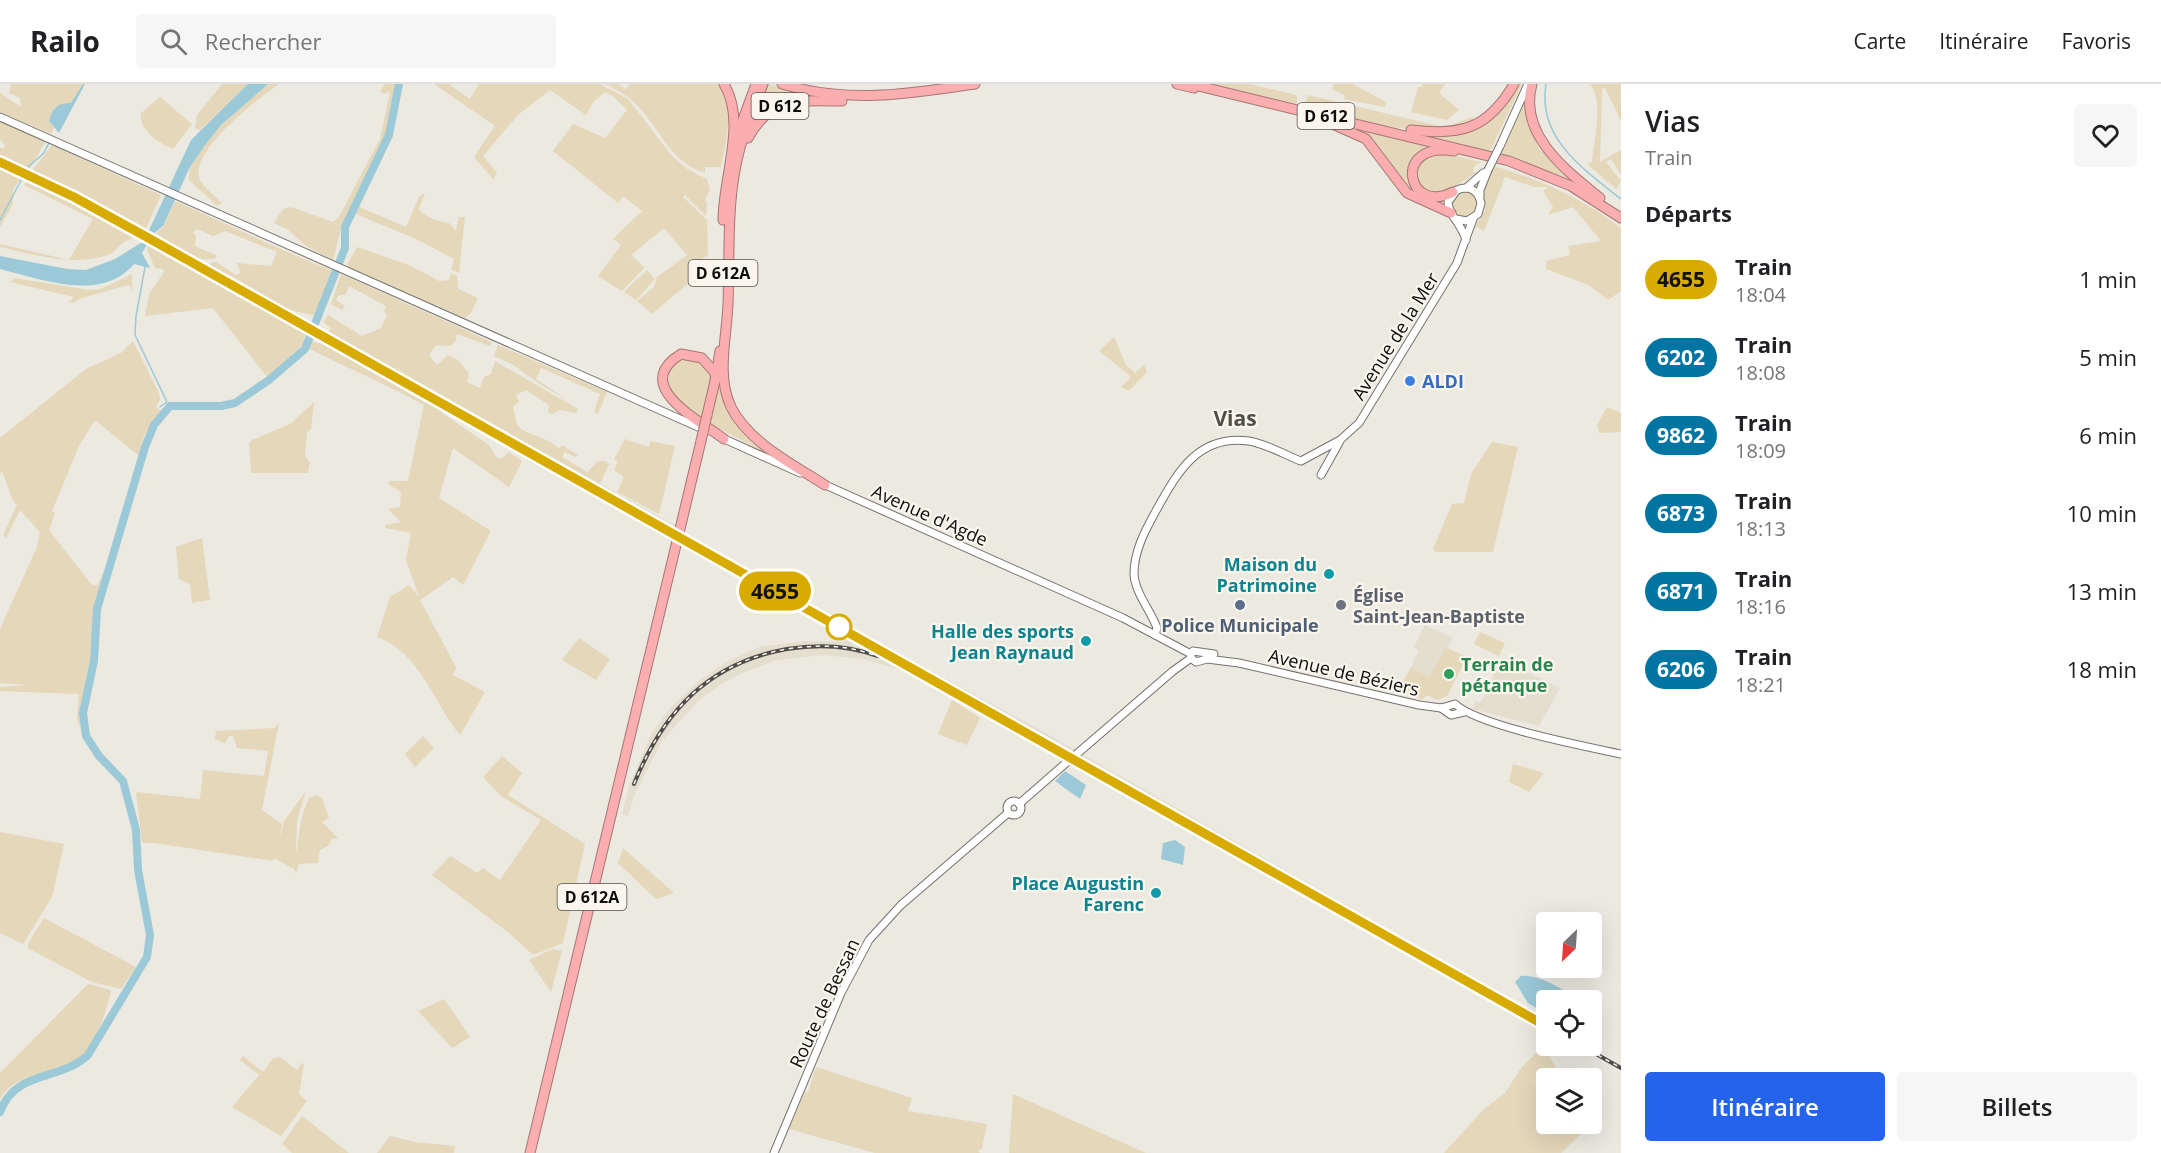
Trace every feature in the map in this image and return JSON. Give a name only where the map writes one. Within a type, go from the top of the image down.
[{"type":"highway","name":"D 612A","points":[[715,377],[726,336],[732,164],[736,120],[734,104],[724,84]]},
{"type":"highway","name":"D 612A","points":[[530,1153],[707,415],[723,326],[723,206],[732,164],[756,84]]},
{"type":"highway","name":"D 612","points":[[732,164],[763,84]]},
{"type":"highway","name":"D 612","points":[[782,84],[817,93],[855,97]]},
{"type":"highway","name":"D 612","points":[[792,84],[855,97]]},
{"type":"highway","name":"D 612","points":[[871,97],[954,84]]},
{"type":"highway","name":"D 612","points":[[732,164],[755,126],[766,113],[778,106],[802,101],[892,96],[975,84]]},
{"type":"highway","name":"D 612","points":[[1177,84],[1465,153],[1538,175],[1621,218]]},
{"type":"highway","name":"D 612","points":[[1190,84],[1366,125],[1523,166],[1571,186],[1621,218]]},
{"type":"highway","points":[[1366,125],[1440,133],[1468,129],[1491,116],[1514,84]]},
{"type":"highway","points":[[1528,84],[1530,110],[1543,144],[1566,169],[1621,218]]},
{"type":"highway","points":[[1295,113],[1340,125],[1359,134],[1380,153],[1407,193],[1453,216]]},
{"type":"highway","points":[[1453,192],[1438,198],[1423,194],[1413,181],[1414,165],[1419,156],[1429,151],[1465,153]]},
{"type":"highway","points":[[726,336],[723,379],[726,393],[738,418],[781,456],[825,484]]},
{"type":"highway","points":[[715,377],[702,358],[681,354],[671,360],[665,370],[664,384],[669,397],[677,406],[724,439]]},
{"type":"main road","points":[[1453,216],[1464,221],[1473,219],[1480,211],[1480,190],[1487,169],[1528,84]]},
{"type":"main road","name":"Avenue d'Agde","points":[[0,117],[1123,618],[1155,633],[1192,655]]},
{"type":"main road","points":[[1466,241],[1462,226],[1453,216],[1448,202],[1453,192],[1466,188],[1487,169]]},
{"type":"main road","points":[[1466,188],[1474,191],[1480,199]]},
{"type":"main road","name":"Avenue de la Mer","points":[[1155,633],[1156,625],[1135,579],[1136,559],[1147,529],[1183,468],[1205,447],[1239,441],[1257,444],[1301,461],[1340,440],[1363,418],[1446,282],[1466,241],[1473,219]]},
{"type":"main road","name":"Avenue de la Mer","points":[[1321,475],[1340,440]]},
{"type":"main road","points":[[1192,655],[1196,662],[1203,657]]},
{"type":"main road","points":[[1192,655],[1203,657]]},
{"type":"main road","name":"Route de Bessan","points":[[774,1153],[841,993],[856,962],[884,922],[1008,813],[1014,816],[1018,814],[1019,804],[1192,655]]},
{"type":"main road","name":"Avenue de Béziers","points":[[1203,657],[1239,663],[1405,703],[1446,708],[1455,704],[1460,712],[1490,722],[1621,754]]},
{"type":"shaded area","points":[[11,84],[83,84],[71,103],[62,104],[52,113],[49,121],[54,128],[51,134],[0,112],[0,93],[21,107],[20,98],[9,93]]},
{"type":"shaded area","points":[[222,84],[248,84],[200,130],[195,128],[197,115]]},
{"type":"shaded area","points":[[268,84],[279,84],[227,127],[204,155],[199,168],[200,180],[222,204],[216,205],[189,180],[190,169],[196,156],[219,128]]},
{"type":"shaded area","points":[[385,84],[395,84],[385,140],[342,224],[333,260],[306,246],[287,229],[274,223],[283,209],[291,207],[333,222],[339,217],[380,139],[389,97],[389,91],[384,94],[380,91]]},
{"type":"shaded area","points":[[434,84],[449,84],[470,99],[479,84],[600,84],[628,99],[672,156],[687,169],[707,179],[710,190],[705,200],[707,203],[706,216],[685,195],[683,197],[707,220],[708,255],[692,265],[699,274],[652,314],[637,301],[654,287],[657,277],[687,255],[664,228],[607,275],[632,255],[644,268],[622,291],[598,276],[621,245],[613,239],[642,211],[623,196],[618,203],[553,151],[573,124],[605,138],[627,110],[614,97],[605,92],[594,101],[586,115],[550,90],[518,115],[483,156],[497,173],[493,179],[474,157],[495,126]]},
{"type":"shaded area","points":[[606,84],[618,84],[626,89],[630,84],[718,84],[728,114],[721,167],[705,167],[705,173],[683,161],[666,144],[634,102]]},
{"type":"shaded area","points":[[767,84],[818,97],[780,102],[750,126]]},
{"type":"shaded area","points":[[1203,84],[1249,84],[1297,95],[1297,104]]},
{"type":"shaded area","points":[[1334,84],[1353,84],[1386,102],[1385,107],[1344,99],[1345,95],[1332,89]]},
{"type":"shaded area","points":[[1422,84],[1445,84],[1439,93],[1459,110],[1447,120],[1411,112],[1418,87],[1422,87]]},
{"type":"shaded area","points":[[1517,84],[1522,84],[1490,151],[1408,133],[1446,134],[1473,130],[1494,115]]},
{"type":"shaded area","points":[[1590,84],[1621,84],[1621,121],[1605,88],[1602,89],[1600,162],[1621,150],[1621,175],[1611,159],[1606,162],[1621,181],[1616,189],[1587,164],[1592,162],[1597,122],[1596,101]]},
{"type":"shaded area","points":[[1308,95],[1446,127],[1472,117],[1476,122],[1436,130],[1390,127],[1304,105]]},
{"type":"shaded area","points":[[1526,95],[1528,125],[1539,149],[1595,197],[1498,155]]},
{"type":"shaded area","points":[[160,97],[192,124],[173,149],[151,135],[141,119],[141,113]]},
{"type":"shaded area","points":[[0,121],[45,142],[29,170],[0,156],[0,148],[4,148],[5,145],[0,139]]},
{"type":"shaded area","points":[[1353,128],[1432,147],[1415,156],[1408,173],[1410,184],[1403,184],[1376,146]]},
{"type":"shaded area","points":[[52,145],[161,195],[145,230],[32,171]]},
{"type":"shaded area","points":[[1439,152],[1481,162],[1474,166],[1473,171],[1476,173],[1443,194],[1424,192],[1415,173],[1423,158]]},
{"type":"shaded area","points":[[0,166],[22,177],[13,189],[13,204],[0,227]]},
{"type":"shaded area","points":[[1494,166],[1560,191],[1592,208],[1621,228],[1621,291],[1608,300],[1589,285],[1546,269],[1546,261],[1570,255],[1568,246],[1601,241],[1573,207],[1548,215],[1553,207],[1543,191],[1549,187],[1534,187],[1505,177],[1484,231],[1477,227],[1472,230],[1485,211],[1483,190]]},
{"type":"shaded area","points":[[32,171],[145,230],[141,237],[28,179]]},
{"type":"shaded area","points":[[28,179],[141,237],[123,243],[105,256],[69,260],[93,219],[24,185]]},
{"type":"shaded area","points":[[1465,191],[1474,195],[1478,204],[1474,213],[1465,217],[1456,213],[1452,204],[1456,195]]},
{"type":"shaded area","points":[[425,192],[419,210],[426,215],[449,223],[456,230],[459,217],[465,217],[459,273],[451,270],[454,259],[416,239],[356,214],[359,207],[406,227],[419,197]]},
{"type":"shaded area","points":[[175,201],[334,271],[317,316],[286,309],[209,266],[210,263],[216,262],[236,275],[241,273],[237,263],[271,266],[277,252],[225,231],[213,236],[197,229],[193,232],[196,236],[195,246],[216,255],[216,258],[200,259],[184,253],[154,235],[163,227]]},
{"type":"shaded area","points":[[154,235],[312,323],[308,330],[150,242]]},
{"type":"shaded area","points":[[150,242],[308,330],[304,338],[319,344],[317,335],[444,408],[442,413],[489,445],[497,458],[502,458],[509,452],[522,461],[509,487],[453,448],[439,498],[491,531],[463,585],[453,577],[420,600],[456,667],[453,675],[485,692],[460,735],[415,666],[392,644],[377,637],[390,597],[409,585],[419,597],[406,560],[411,533],[385,528],[385,525],[401,522],[388,509],[400,507],[401,492],[388,484],[390,481],[408,481],[424,405],[302,345],[268,378],[213,308],[145,316],[149,294],[164,272],[163,269],[155,268],[147,250]]},
{"type":"shaded area","points":[[0,244],[68,260],[0,247]]},
{"type":"shaded area","points":[[357,247],[409,265],[439,281],[449,280],[451,273],[457,276],[458,289],[478,298],[470,314],[465,318],[346,267]]},
{"type":"shaded area","points":[[647,270],[655,279],[636,300],[624,292]]},
{"type":"shaded area","points":[[132,274],[132,291],[130,286],[124,286],[79,299],[73,303],[69,302],[74,297],[10,282],[14,278],[88,290],[101,289]]},
{"type":"shaded area","points":[[341,274],[492,342],[490,346],[457,334],[455,342],[450,346],[436,345],[429,355],[437,365],[448,355],[458,360],[469,373],[467,382],[480,388],[484,377],[491,374],[495,361],[578,409],[576,413],[560,410],[552,414],[548,412],[549,405],[526,390],[516,395],[519,402],[513,407],[517,424],[521,429],[549,441],[559,449],[562,445],[578,455],[575,457],[565,452],[562,457],[587,472],[598,461],[606,461],[609,464],[600,484],[328,333],[331,328],[323,322],[328,315],[362,336],[381,328],[387,315],[384,311],[386,306],[349,286],[346,294],[338,296],[336,300],[345,306],[342,310],[331,304]]},
{"type":"shaded area","points":[[320,329],[677,526],[674,536],[317,335]]},
{"type":"shaded area","points":[[1114,337],[1126,365],[1135,373],[1144,365],[1147,372],[1129,391],[1121,387],[1130,378],[1129,375],[1099,351]]},
{"type":"shaded area","points":[[133,341],[159,393],[160,399],[156,407],[161,411],[144,436],[138,455],[95,420],[79,446],[52,511],[55,513],[49,530],[91,584],[97,586],[109,560],[96,601],[91,658],[80,716],[82,731],[77,719],[79,694],[0,691],[0,687],[28,685],[0,683],[0,629],[37,547],[40,532],[20,510],[6,538],[3,535],[17,505],[13,501],[2,471],[0,475],[0,438],[86,369],[121,353]]},
{"type":"shaded area","points":[[498,345],[607,392],[598,414],[594,412],[600,394],[541,368],[536,379],[569,401],[541,385],[512,364],[494,356]]},
{"type":"shaded area","points":[[690,358],[710,370],[711,378],[702,420],[682,406],[671,393],[669,385],[668,377],[674,364]]},
{"type":"shaded area","points":[[718,385],[727,409],[774,457],[710,424]]},
{"type":"shaded area","points":[[314,402],[311,429],[307,432],[305,456],[310,462],[308,473],[251,473],[249,443],[290,424]]},
{"type":"shaded area","points":[[1607,407],[1621,413],[1621,432],[1599,433],[1597,425]]},
{"type":"shaded area","points":[[625,439],[649,447],[650,441],[675,446],[659,514],[617,492],[624,477],[614,470],[618,462],[614,459]]},
{"type":"shaded area","points":[[1492,442],[1518,447],[1493,552],[1435,552],[1433,549],[1452,504],[1464,503],[1471,474]]},
{"type":"shaded area","points":[[688,535],[814,608],[835,618],[837,614],[848,619],[850,621],[848,626],[1033,726],[1536,1013],[1536,1022],[934,684],[911,673],[863,659],[822,655],[777,660],[740,674],[717,687],[698,701],[662,741],[634,796],[628,816],[622,814],[629,786],[651,734],[672,706],[701,679],[727,662],[759,647],[805,641],[843,642],[846,638],[686,542]]},
{"type":"shaded area","points":[[202,538],[210,600],[192,603],[190,584],[179,579],[176,547]]},
{"type":"shaded area","points":[[1425,625],[1453,638],[1429,677],[1411,667],[1419,650],[1414,647]]},
{"type":"shaded area","points":[[1480,632],[1505,643],[1499,656],[1474,644]]},
{"type":"shaded area","points":[[579,638],[610,659],[596,680],[562,660]]},
{"type":"shaded area","points":[[1446,647],[1467,657],[1447,696],[1438,700],[1426,695],[1422,700],[1400,688],[1411,667],[1429,677]]},
{"type":"shaded area","points":[[1500,659],[1560,688],[1539,726],[1473,709],[1475,701],[1480,702],[1490,690]]},
{"type":"shaded area","points":[[952,700],[980,718],[967,745],[938,734]]},
{"type":"shaded area","points":[[279,723],[262,810],[282,824],[279,841],[284,821],[306,791],[297,820],[296,854],[306,804],[310,797],[316,795],[322,798],[329,818],[322,822],[338,838],[332,839],[328,846],[320,850],[318,863],[299,864],[296,874],[294,869],[274,858],[273,861],[142,843],[136,792],[200,799],[203,770],[264,776],[268,751],[237,748],[233,736],[229,736],[225,743],[215,739],[216,731],[275,728]]},
{"type":"shaded area","points":[[423,736],[434,748],[415,767],[405,754]]},
{"type":"shaded area","points":[[502,756],[522,773],[508,795],[585,844],[563,943],[536,954],[532,954],[509,933],[432,875],[450,856],[477,873],[483,868],[500,880],[541,820],[501,796],[483,777]]},
{"type":"shaded area","points":[[1513,764],[1544,773],[1529,792],[1509,782]]},
{"type":"shaded area","points":[[0,832],[64,844],[52,897],[23,944],[0,933]]},
{"type":"shaded area","points":[[623,848],[674,893],[656,899],[618,863]]},
{"type":"shaded area","points":[[44,918],[136,967],[121,989],[92,982],[28,948],[28,944]]},
{"type":"shaded area","points":[[553,949],[562,951],[551,992],[529,960]]},
{"type":"shaded area","points":[[88,984],[111,990],[103,1019],[87,1051],[74,1064],[65,1068],[15,1083],[0,1099],[0,1073]]},
{"type":"shaded area","points":[[444,999],[470,1037],[452,1048],[418,1011]]},
{"type":"shaded area","points":[[1536,1053],[1536,1056],[1549,1056],[1556,1068],[1536,1068],[1536,1134],[1581,1134],[1561,1153],[1444,1153],[1483,1110],[1505,1093],[1521,1068]]},
{"type":"shaded area","points":[[243,1056],[263,1072],[273,1058],[280,1057],[297,1070],[301,1063],[304,1064],[299,1094],[307,1101],[281,1136],[232,1107],[259,1075],[240,1060]]},
{"type":"shaded area","points":[[816,1067],[912,1098],[908,1111],[987,1124],[982,1148],[978,1151],[980,1153],[875,1153],[789,1129],[805,1092],[808,1092]]},
{"type":"shaded area","points":[[1013,1094],[1146,1153],[1009,1153]]},
{"type":"shaded area","points":[[302,1116],[349,1153],[292,1153],[282,1144]]},
{"type":"shaded area","points":[[390,1136],[415,1142],[455,1146],[454,1153],[377,1153]]},
{"type":"water","points":[[85,84],[59,133],[49,121],[52,113],[59,105],[71,103]]},
{"type":"water","points":[[248,84],[268,84],[221,125],[190,167],[163,226],[153,234],[142,253],[150,268],[134,264],[120,276],[105,283],[88,285],[52,282],[0,269],[0,256],[67,269],[86,270],[115,259],[144,241],[191,140]]},
{"type":"water","points":[[1065,771],[1086,785],[1080,799],[1055,781]]},
{"type":"water","points":[[1175,840],[1185,847],[1183,865],[1161,859],[1163,843]]},
{"type":"water","points":[[1521,976],[1534,977],[1563,990],[1536,990],[1536,1008],[1528,1003],[1515,982]]},
{"type":"waterway","points":[[0,1112],[7,1098],[16,1089],[27,1082],[77,1063],[88,1055],[147,957],[150,935],[138,870],[136,830],[123,781],[99,756],[86,736],[83,713],[94,661],[97,609],[145,447],[154,425],[170,406],[221,406],[235,403],[269,380],[305,349],[345,248],[345,227],[389,135],[399,84]]},
{"type":"waterway","points":[[1546,84],[1545,103],[1549,121],[1556,136],[1578,164],[1621,199]]},
{"type":"waterway","points":[[0,220],[28,167],[44,153],[49,143]]},
{"type":"waterway","points":[[145,267],[135,335],[167,402],[160,407]]},
{"type":"railway","points":[[0,162],[74,197],[144,235],[1536,1020]]},
{"type":"railway","points":[[634,784],[659,734],[674,713],[712,679],[734,666],[759,656],[810,646],[844,648],[877,656]]},
{"type":"railway","points":[[1600,1056],[1621,1068]]},
{"type":"train","name":"4655","points":[[0,162],[74,197],[152,240],[1536,1020]]},
{"type":"place","name":"ALDI","points":[[1410,381]]},
{"type":"place","name":"Maison du Patrimoine","points":[[1329,574]]},
{"type":"place","name":"Police Municipale","points":[[1240,605]]},
{"type":"place","name":"Église Saint-Jean-Baptiste","points":[[1341,605]]},
{"type":"place","name":"Halle des sports Jean Raynaud","points":[[1086,641]]},
{"type":"place","name":"Terrain de pétanque","points":[[1449,674]]},
{"type":"place","name":"Place Augustin Farenc","points":[[1156,893]]},
{"type":"district","name":"Vias","points":[[1235,418]]}]
